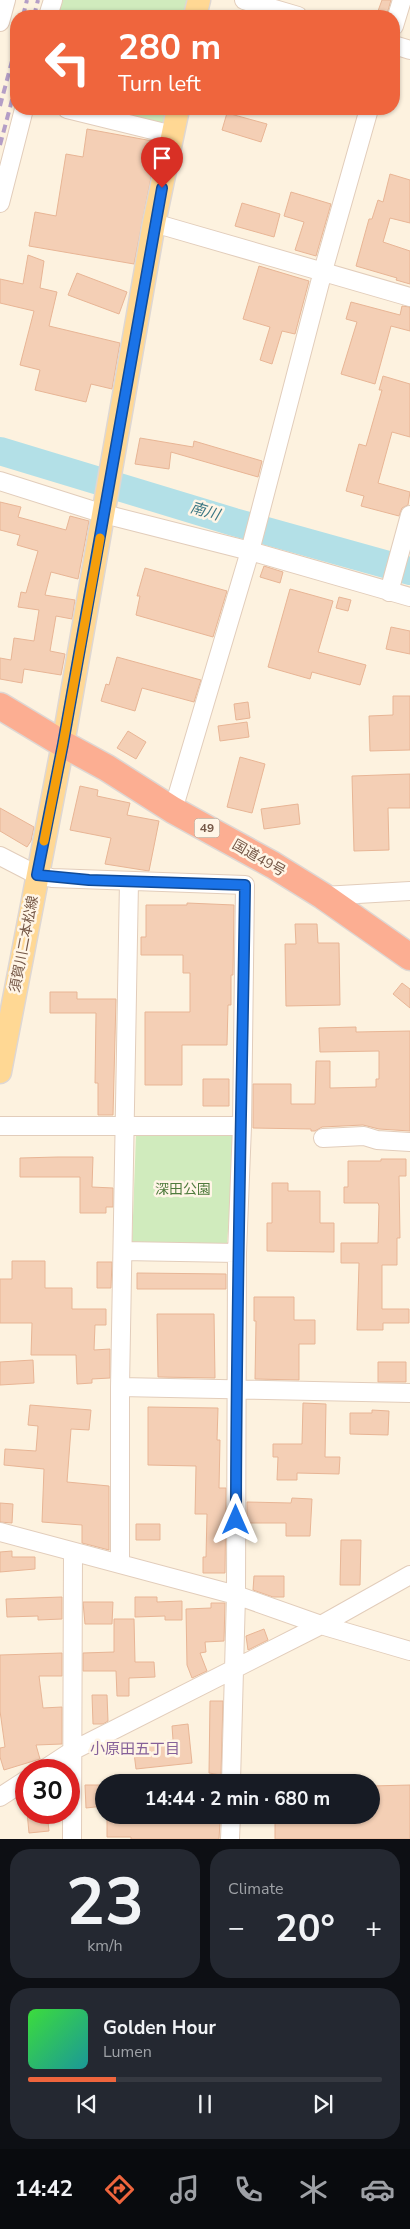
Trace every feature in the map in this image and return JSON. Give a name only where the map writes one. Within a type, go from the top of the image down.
[{"type":"highway","name":"国道49号","points":[[0,706],[107,768],[173,810],[247,849],[323,896],[410,957]]},
{"type":"main road","name":"須賀川二本松線","points":[[0,1072],[63,744],[154,223],[177,115]]},
{"type":"street","points":[[0,22],[6,0]]},
{"type":"street","points":[[244,0],[278,10]]},
{"type":"street","points":[[0,203],[22,115]]},
{"type":"street","points":[[91,115],[173,135]]},
{"type":"street","points":[[173,810],[250,547],[323,271],[368,115]]},
{"type":"street","points":[[154,223],[410,297]]},
{"type":"street","points":[[0,481],[250,547],[390,588],[410,597]]},
{"type":"street","points":[[390,588],[410,515]]},
{"type":"street","points":[[0,856],[37,875],[52,878],[245,885],[242,1126],[237,1253],[236,1596],[231,1774]]},
{"type":"street","points":[[120,1564],[120,1386],[129,881]]},
{"type":"street","points":[[323,896],[410,891]]},
{"type":"street","points":[[0,1126],[242,1126]]},
{"type":"street","points":[[323,1138],[364,1136],[377,1140],[410,1142]]},
{"type":"street","points":[[123,1251],[237,1253]]},
{"type":"street","points":[[120,1386],[410,1393]]},
{"type":"street","points":[[0,1532],[236,1596],[321,1625],[410,1651]]},
{"type":"street","points":[[72,1839],[73,1552]]},
{"type":"street","points":[[59,1759],[321,1625],[410,1575]]},
{"type":"street","points":[[0,1797],[15,1787]]},
{"type":"street","points":[[230,1839],[231,1824]]},
{"type":"green space","points":[[57,0],[192,0],[190,10],[54,10]]},
{"type":"green space","points":[[112,115],[170,115],[167,128]]},
{"type":"green space","name":"深田公園","points":[[236,1134],[227,1243],[132,1244],[136,1135]]},
{"type":"building","points":[[382,0],[391,0],[388,10],[378,10]]},
{"type":"building","points":[[226,115],[234,115],[267,124],[261,142],[222,130]]},
{"type":"building","points":[[87,129],[158,142],[134,264],[29,246],[35,212],[56,216],[66,154],[83,157]]},
{"type":"building","points":[[390,174],[410,180],[410,223],[390,218],[383,242],[410,251],[410,284],[396,280],[397,278],[356,266],[369,219],[372,219],[378,200],[383,202]]},
{"type":"building","points":[[291,192],[331,204],[316,256],[295,250],[304,222],[284,216]]},
{"type":"building","points":[[242,203],[280,214],[274,237],[235,226]]},
{"type":"building","points":[[28,255],[44,261],[40,288],[57,292],[49,326],[120,343],[112,389],[91,384],[86,402],[35,390],[40,370],[20,365],[34,311],[0,303],[0,279],[23,284]]},
{"type":"building","points":[[259,266],[309,281],[295,334],[282,331],[272,364],[260,360],[270,327],[243,319]]},
{"type":"building","points":[[77,273],[127,292],[119,314],[68,295]]},
{"type":"building","points":[[351,302],[400,315],[402,306],[410,307],[410,331],[391,326],[375,384],[341,374],[357,322],[346,319]]},
{"type":"building","points":[[383,376],[410,384],[410,437],[392,432],[378,483],[410,492],[408,505],[402,508],[399,516],[361,506],[364,496],[346,491],[359,444],[366,446],[382,390],[379,390]]},
{"type":"building","points":[[140,438],[193,447],[194,441],[262,461],[258,477],[171,452],[169,469],[135,464]]},
{"type":"building","points":[[0,502],[21,507],[18,517],[66,530],[70,516],[89,521],[78,579],[51,572],[45,595],[75,600],[72,619],[56,616],[50,651],[65,654],[61,675],[24,669],[22,683],[0,679],[0,658],[11,660],[14,638],[34,641],[39,610],[18,607],[21,592],[26,593],[38,551],[17,545],[20,535],[0,530]]},
{"type":"building","points":[[264,566],[283,572],[280,583],[260,577]]},
{"type":"building","points":[[145,568],[227,591],[213,637],[136,615],[140,596],[137,596]]},
{"type":"building","points":[[290,589],[333,601],[318,652],[366,665],[360,685],[312,672],[310,679],[268,667]]},
{"type":"building","points":[[339,597],[351,600],[348,611],[336,608]]},
{"type":"building","points":[[391,627],[410,631],[410,654],[386,649]]},
{"type":"building","points":[[117,657],[201,680],[194,702],[142,688],[135,711],[101,701],[106,684],[109,685]]},
{"type":"building","points":[[393,696],[410,696],[410,750],[370,751],[369,716],[393,715]]},
{"type":"building","points":[[248,702],[250,718],[236,720],[234,704]]},
{"type":"building","points":[[247,722],[249,737],[220,741],[218,726]]},
{"type":"building","points":[[128,731],[146,742],[136,759],[117,748]]},
{"type":"building","points":[[240,757],[265,764],[252,813],[227,807]]},
{"type":"building","points":[[410,774],[410,808],[388,808],[389,850],[354,851],[352,776]]},
{"type":"building","points":[[80,786],[98,790],[97,796],[130,803],[127,815],[159,821],[149,871],[105,864],[111,838],[70,830]]},
{"type":"building","points":[[298,804],[300,824],[264,829],[261,809]]},
{"type":"building","points":[[0,808],[34,827],[31,841],[27,847],[0,831]]},
{"type":"building","points":[[187,903],[234,905],[233,975],[231,975],[231,1005],[228,1005],[227,1045],[182,1045],[182,1085],[145,1085],[145,1012],[190,1012],[190,973],[183,973],[183,955],[141,955],[141,937],[146,937],[146,905],[187,905]]},
{"type":"building","points":[[295,924],[317,924],[318,943],[339,943],[340,1005],[286,1006],[285,944],[296,944]]},
{"type":"building","points":[[402,983],[410,989],[410,1008],[393,994]]},
{"type":"building","points":[[50,992],[77,992],[77,999],[116,999],[113,1115],[98,1115],[98,1083],[95,1083],[96,1013],[50,1013]]},
{"type":"building","points":[[356,1027],[356,1032],[410,1031],[410,1131],[379,1129],[363,1125],[322,1127],[315,1131],[311,1131],[311,1129],[253,1128],[253,1084],[291,1084],[291,1104],[315,1104],[316,1061],[330,1061],[330,1088],[376,1087],[376,1079],[379,1079],[379,1051],[320,1052],[319,1028]]},
{"type":"building","points":[[203,1079],[229,1079],[229,1106],[203,1106]]},
{"type":"building","points":[[93,1157],[92,1187],[113,1188],[113,1207],[106,1207],[106,1213],[80,1213],[80,1177],[20,1177],[20,1158]]},
{"type":"building","points":[[381,1159],[406,1159],[406,1176],[399,1176],[400,1238],[397,1238],[397,1265],[382,1265],[382,1309],[409,1309],[409,1323],[383,1323],[383,1330],[357,1330],[359,1263],[341,1263],[341,1243],[378,1243],[379,1206],[378,1203],[344,1203],[344,1187],[348,1187],[348,1161],[381,1161]]},
{"type":"building","points":[[272,1183],[288,1183],[288,1191],[320,1191],[320,1223],[334,1223],[334,1252],[267,1251],[267,1223],[272,1223]]},
{"type":"building","points":[[12,1261],[45,1261],[45,1288],[72,1288],[72,1309],[106,1309],[106,1325],[95,1325],[94,1350],[110,1349],[110,1378],[92,1379],[92,1383],[77,1384],[76,1355],[31,1355],[32,1323],[0,1323],[0,1279],[12,1279]]},
{"type":"building","points":[[97,1262],[112,1262],[111,1288],[97,1288]]},
{"type":"building","points":[[137,1273],[226,1274],[226,1289],[137,1289]]},
{"type":"building","points":[[254,1297],[294,1297],[294,1320],[315,1320],[315,1344],[299,1344],[299,1380],[255,1379],[256,1321],[254,1321]]},
{"type":"building","points":[[157,1314],[214,1314],[215,1378],[158,1377]]},
{"type":"building","points":[[33,1360],[34,1383],[0,1385],[0,1362]]},
{"type":"building","points":[[378,1362],[406,1362],[406,1382],[378,1382]]},
{"type":"building","points":[[303,1403],[326,1404],[325,1457],[340,1457],[339,1474],[297,1473],[297,1480],[277,1480],[278,1457],[273,1457],[273,1444],[302,1444]]},
{"type":"building","points":[[30,1405],[91,1410],[89,1430],[71,1429],[67,1482],[109,1486],[109,1550],[82,1543],[82,1525],[42,1522],[44,1469],[4,1465],[5,1449],[36,1451],[38,1426],[28,1425]]},
{"type":"building","points":[[148,1407],[218,1408],[217,1440],[220,1440],[219,1488],[226,1488],[225,1573],[203,1573],[203,1557],[206,1557],[207,1514],[195,1514],[196,1466],[148,1465]]},
{"type":"building","points":[[372,1410],[389,1411],[388,1435],[350,1434],[350,1413],[372,1413]]},
{"type":"building","points":[[292,1498],[312,1499],[310,1536],[286,1536],[286,1523],[247,1523],[247,1502],[291,1503]]},
{"type":"building","points":[[0,1503],[13,1504],[12,1523],[0,1522]]},
{"type":"building","points":[[136,1524],[160,1524],[160,1540],[136,1540]]},
{"type":"building","points":[[341,1540],[361,1540],[360,1585],[340,1585]]},
{"type":"building","points":[[12,1551],[12,1557],[35,1557],[35,1569],[0,1572],[0,1552]]},
{"type":"building","points":[[254,1576],[284,1576],[284,1597],[273,1597],[253,1590]]},
{"type":"building","points":[[62,1597],[62,1619],[38,1620],[38,1616],[7,1617],[6,1599]]},
{"type":"building","points":[[135,1597],[157,1597],[157,1602],[182,1601],[182,1620],[165,1620],[165,1616],[135,1617]]},
{"type":"building","points":[[83,1602],[113,1602],[112,1624],[85,1624]]},
{"type":"building","points":[[211,1603],[225,1603],[224,1641],[205,1642],[206,1652],[200,1653],[207,1671],[192,1678],[187,1665],[186,1609],[211,1608]]},
{"type":"building","points":[[114,1619],[134,1619],[135,1662],[154,1662],[155,1677],[129,1678],[129,1696],[117,1696],[116,1671],[83,1671],[83,1653],[114,1652]]},
{"type":"building","points":[[264,1629],[268,1640],[248,1650],[246,1636]]},
{"type":"building","points":[[62,1653],[62,1676],[39,1676],[43,1708],[62,1707],[62,1744],[36,1745],[40,1759],[15,1759],[15,1767],[4,1770],[0,1757],[0,1748],[5,1747],[0,1711],[0,1655]]},
{"type":"building","points":[[92,1695],[107,1695],[108,1721],[103,1724],[93,1724]]},
{"type":"building","points":[[210,1701],[223,1701],[221,1774],[209,1773]]},
{"type":"building","points":[[188,1724],[192,1763],[136,1769],[133,1745],[173,1740],[172,1726]]},
{"type":"building","points":[[85,1785],[95,1785],[95,1807],[86,1808]]},
{"type":"building","points":[[410,1785],[410,1839],[275,1839],[275,1824],[380,1824],[380,1786]]},
{"type":"building","points":[[28,1824],[48,1824],[49,1831],[29,1833]]},
{"type":"building","points":[[107,1824],[220,1824],[219,1839],[131,1839],[131,1837],[107,1837]]},
{"type":"waterway","name":"南川","points":[[0,451],[234,522],[410,571]]},
{"type":"railway","points":[[24,10],[27,0]]},
{"type":"railway","points":[[36,10],[38,0]]},
{"type":"railway","points":[[0,106],[10,68]]},
{"type":"railway","points":[[0,145],[10,108]]},
{"type":"slow traffic","points":[[44,841],[100,538]]},
{"type":"district","name":"小原田五丁目","points":[[135,1749]]},
{"type":"route","points":[[162,188],[154,223],[63,744],[37,875],[52,878],[89,880],[245,885],[242,1126],[237,1253],[236,1520]]}]
